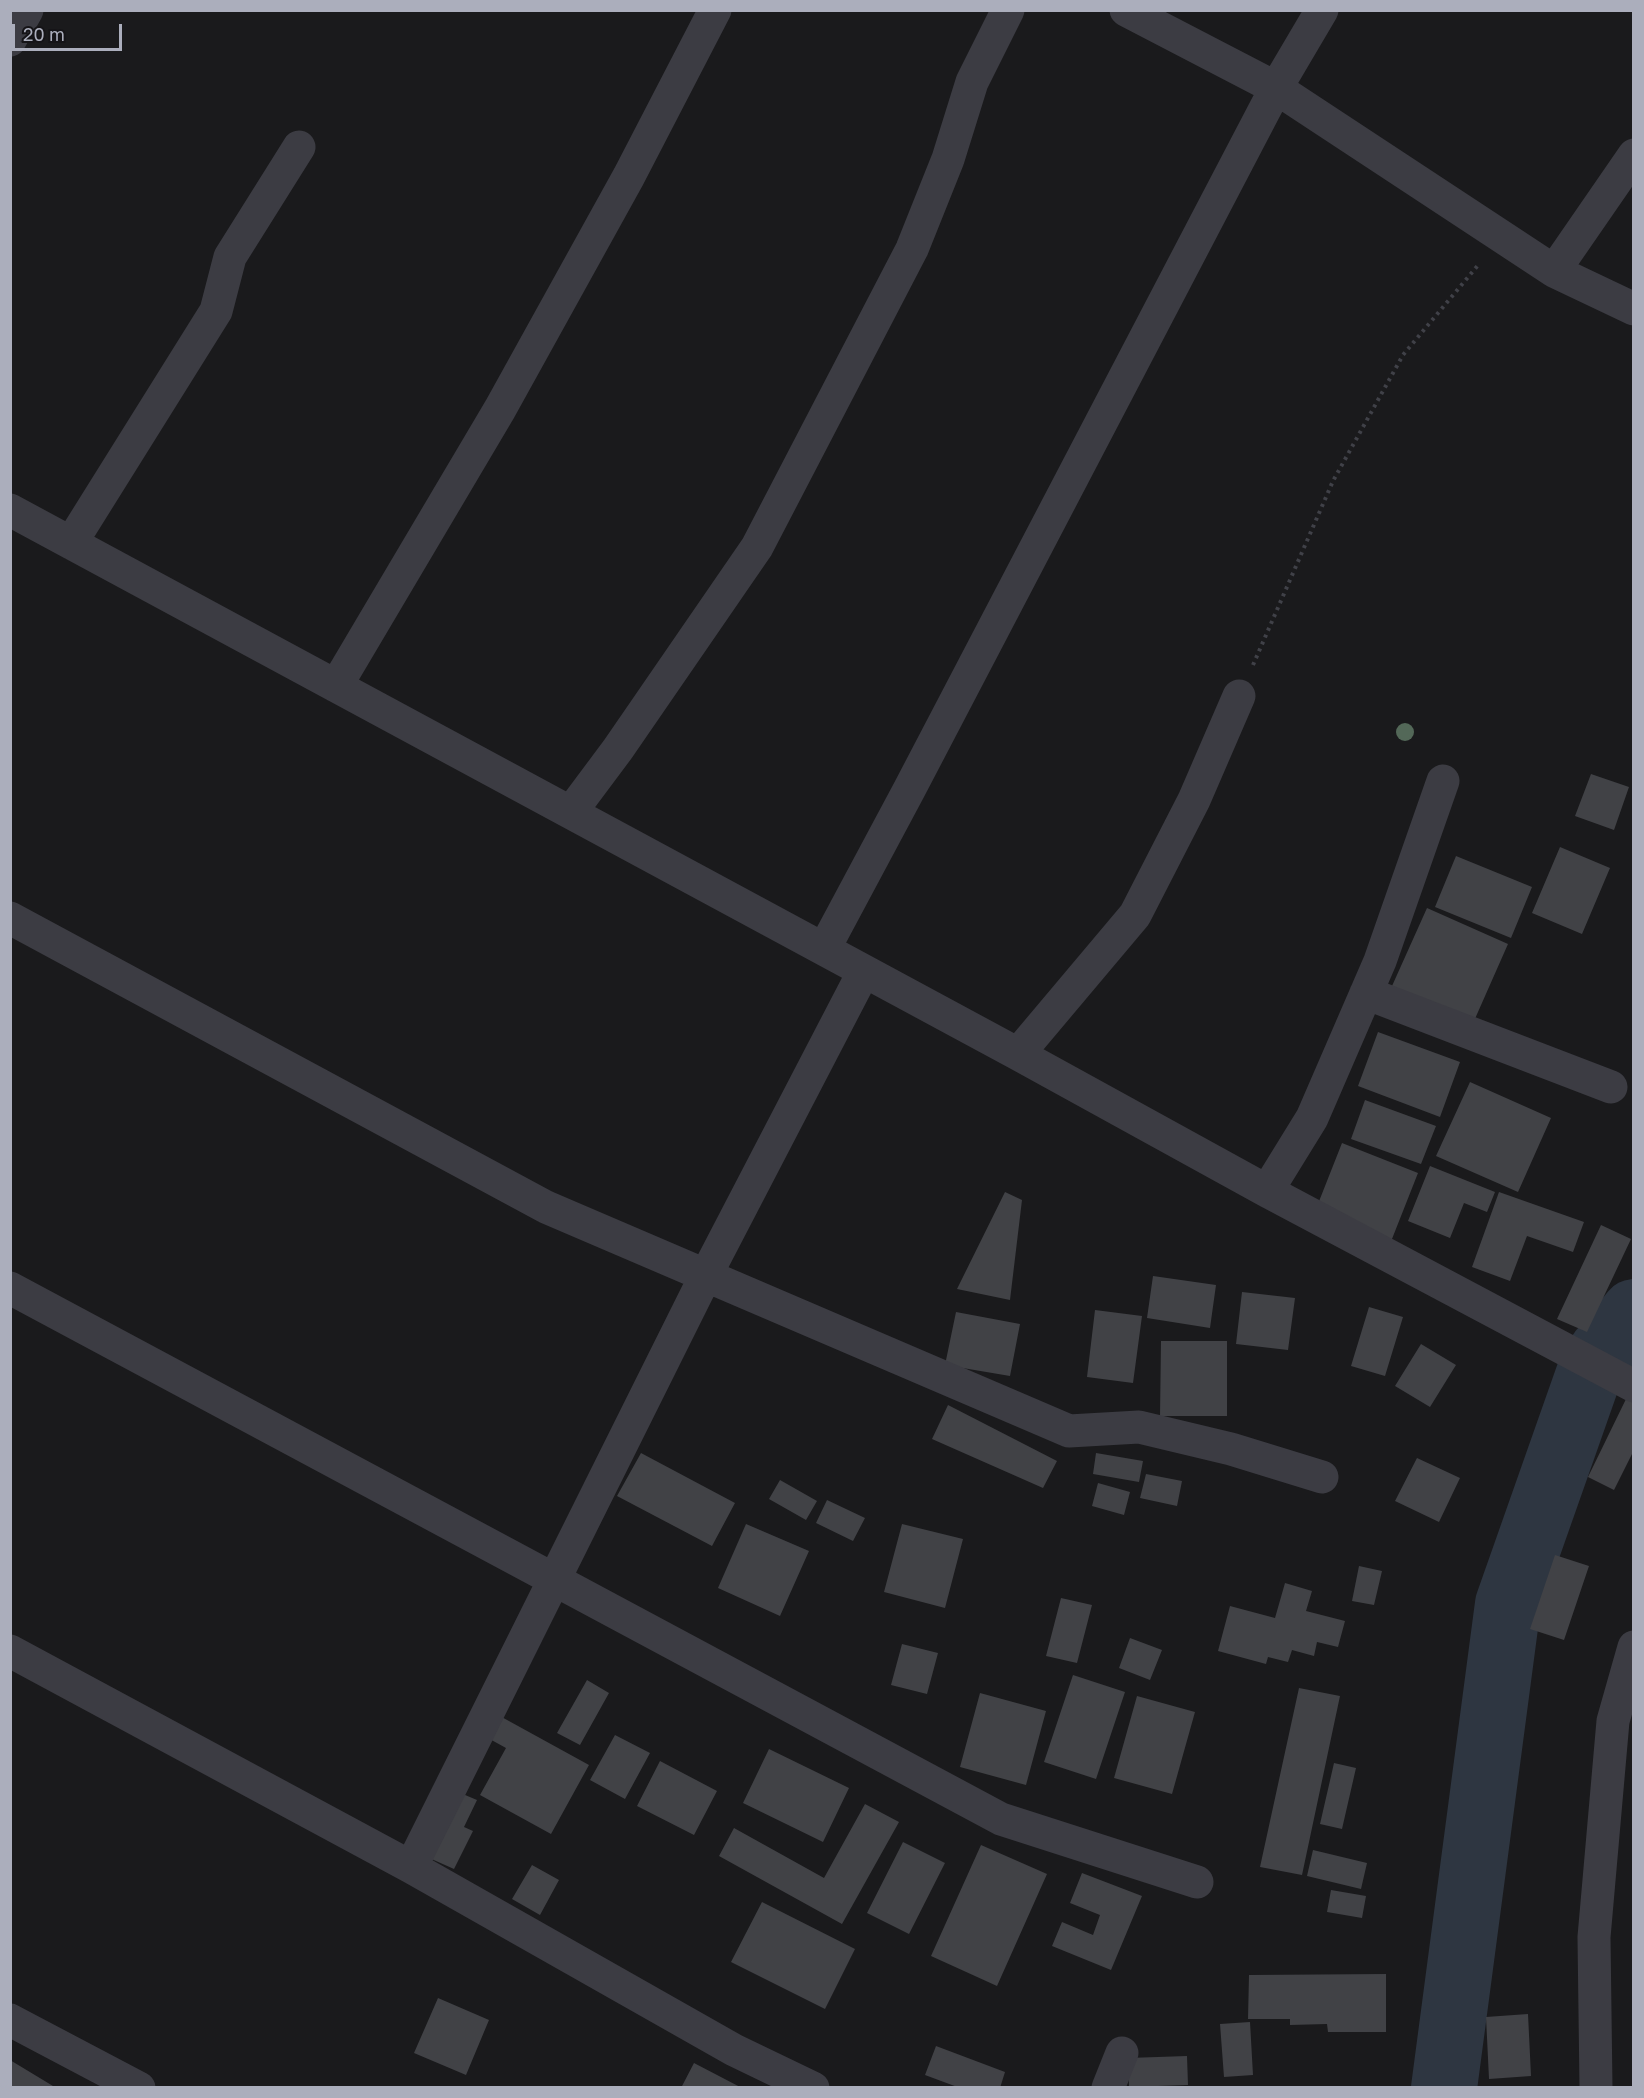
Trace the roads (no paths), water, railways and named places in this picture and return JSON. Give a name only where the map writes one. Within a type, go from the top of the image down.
[{"type":"street","points":[[10,40],[27,10]]},
{"type":"street","points":[[336,686],[500,409],[629,176],[716,10]]},
{"type":"street","points":[[571,812],[624,740],[757,547],[912,249],[948,159],[972,82],[1008,10]]},
{"type":"street","points":[[1126,10],[1276,88],[1554,271],[1634,309]]},
{"type":"street","points":[[824,949],[1276,88],[1322,10]]},
{"type":"street","points":[[71,543],[216,311],[230,257],[299,147]]},
{"type":"street","points":[[1554,271],[1634,155]]},
{"type":"street","points":[[10,510],[1018,1054],[1267,1191],[1634,1386]]},
{"type":"street","points":[[1018,1054],[1135,915],[1194,800],[1239,696]]},
{"type":"street","points":[[1267,1191],[1312,1118],[1380,961],[1443,781]]},
{"type":"street","points":[[10,918],[546,1207],[1070,1431],[1139,1427],[1231,1449],[1322,1477]]},
{"type":"street","points":[[411,1867],[556,1581],[706,1275],[864,971]]},
{"type":"street","points":[[1366,993],[1611,1087]]},
{"type":"street","points":[[10,1288],[1001,1819],[1197,1882]]},
{"type":"street","points":[[1596,2088],[1594,1937],[1613,1721],[1634,1647]]},
{"type":"street","points":[[10,1651],[411,1867],[734,2049],[813,2088]]},
{"type":"street","points":[[10,2020],[139,2088]]},
{"type":"street","points":[[1108,2088],[1122,2053]]},
{"type":"waterway","points":[[1601,1352],[1634,1312]]},
{"type":"waterway","points":[[1444,2088],[1508,1604],[1589,1374]]}]
